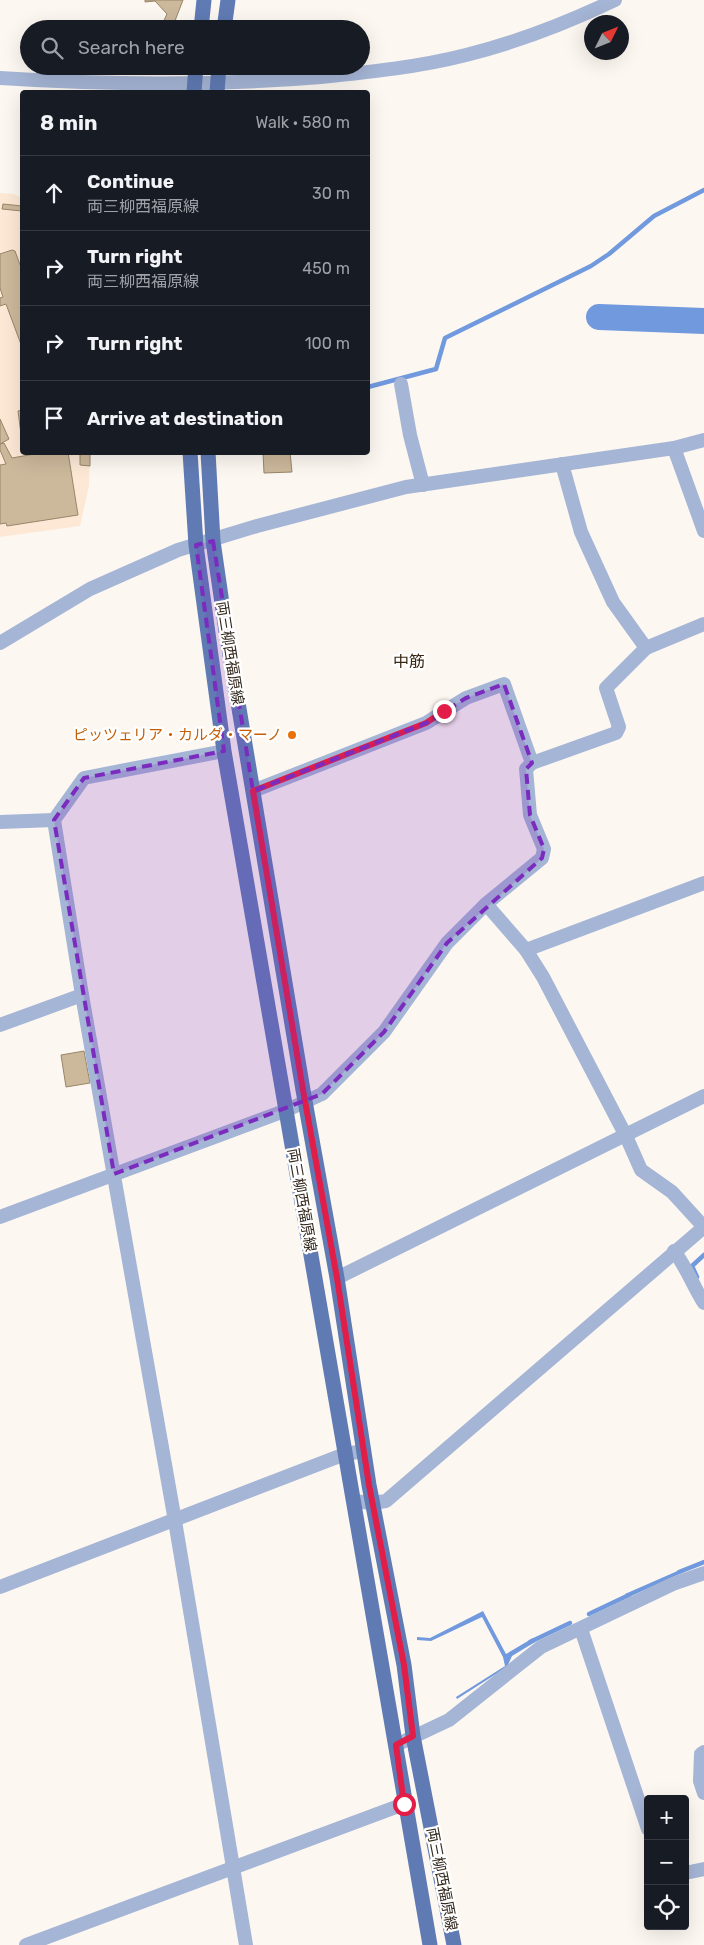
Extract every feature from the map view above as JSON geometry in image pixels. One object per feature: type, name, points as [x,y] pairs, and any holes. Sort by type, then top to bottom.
[{"type":"main road","points":[[202,20],[204,0]]},
{"type":"main road","points":[[225,20],[228,0]]},
{"type":"main road","points":[[194,89],[195,75]]},
{"type":"main road","points":[[217,88],[218,75]]},
{"type":"main road","name":"両三柳西福原線","points":[[190,455],[196,545],[224,751],[396,1745],[404,1804],[430,1945]]},
{"type":"main road","name":"両三柳西福原線","points":[[208,455],[213,541],[226,631],[305,1102],[337,1278],[372,1503],[404,1665],[413,1736],[454,1945]]},
{"type":"street","points":[[370,72],[427,64],[494,48],[541,32],[615,0]]},
{"type":"street","points":[[0,78],[194,89],[344,75]]},
{"type":"street","points":[[401,384],[410,435],[423,485]]},
{"type":"street","points":[[0,643],[90,589],[163,556],[257,526],[423,485],[674,448],[704,440]]},
{"type":"street","points":[[674,448],[704,531]]},
{"type":"street","points":[[562,464],[581,532],[613,602],[646,648]]},
{"type":"street","points":[[0,1217],[287,1110],[322,1094],[384,1032],[448,943],[486,904],[542,858],[544,849],[530,815],[526,769],[532,764],[616,733],[619,727],[606,688],[646,648],[704,624]]},
{"type":"street","points":[[253,791],[426,723],[466,698],[504,684],[532,764]]},
{"type":"street","points":[[224,751],[84,778],[54,820],[82,995],[175,1521],[246,1945]]},
{"type":"street","points":[[0,822],[54,820]]},
{"type":"street","points":[[526,950],[704,883]]},
{"type":"street","points":[[354,1501],[372,1503],[386,1501],[704,1227],[672,1192],[641,1170],[626,1136],[543,977],[526,950],[486,904]]},
{"type":"street","points":[[0,1025],[82,995]]},
{"type":"street","points":[[337,1278],[704,1096]]},
{"type":"street","points":[[674,1251],[687,1268],[693,1285],[704,1303]]},
{"type":"street","points":[[0,1587],[345,1454],[364,1451]]},
{"type":"street","points":[[396,1745],[449,1720],[541,1647],[673,1584],[704,1573]]},
{"type":"street","points":[[581,1629],[644,1817]]},
{"type":"street","points":[[704,1752],[702,1754],[700,1781],[704,1792]]},
{"type":"street","points":[[26,1945],[404,1804]]},
{"type":"street","points":[[689,1872],[704,1869]]},
{"type":"highlighted area","points":[[213,541],[253,791],[426,723],[466,698],[504,684],[532,763],[526,769],[530,815],[544,849],[542,858],[447,943],[384,1032],[322,1094],[114,1174],[54,820],[84,778],[224,751],[196,545]]},
{"type":"shaded area","points":[[0,193],[14,194],[20,197],[20,455],[90,455],[89,486],[80,526],[0,537]]},
{"type":"water","points":[[682,1569],[684,1572],[627,1598],[625,1594]]},
{"type":"water","points":[[483,1611],[506,1654],[533,1638],[535,1642],[512,1656],[507,1667],[457,1699],[456,1697],[505,1666],[503,1657],[482,1617],[431,1641],[417,1640],[417,1637],[430,1638]]},
{"type":"building","points":[[145,0],[183,0],[175,20],[164,20],[167,14],[155,1],[145,2]]},
{"type":"building","points":[[3,204],[20,206],[20,211],[2,209]]},
{"type":"building","points":[[12,250],[15,251],[20,265],[20,342],[6,304],[0,306],[0,298],[3,297],[0,288],[0,254]]},
{"type":"building","points":[[20,410],[20,426],[18,411]]},
{"type":"building","points":[[0,419],[9,439],[0,444]]},
{"type":"building","points":[[4,443],[12,458],[29,455],[68,455],[78,515],[7,526],[6,523],[0,524],[0,465],[6,464],[0,450],[0,444]]},
{"type":"building","points":[[80,455],[90,455],[90,466],[80,465]]},
{"type":"building","points":[[263,455],[290,455],[292,472],[264,473]]},
{"type":"building","points":[[84,1051],[90,1083],[66,1087],[61,1055]]},
{"type":"waterway","points":[[370,386],[436,369],[445,338],[591,266],[609,254],[654,216],[704,190]]},
{"type":"waterway","points":[[599,317],[704,321]]},
{"type":"waterway","points":[[697,1277],[692,1266],[704,1255]]},
{"type":"waterway","points":[[679,1572],[704,1562]]},
{"type":"waterway","points":[[589,1614],[629,1595]]},
{"type":"waterway","points":[[530,1642],[570,1623]]},
{"type":"place","name":"ピッツェリア・カルダ・マーノ","points":[[292,735]]},
{"type":"district","name":"中筋","points":[[409,661]]},
{"type":"route","points":[[404,1804],[396,1745],[413,1736],[404,1665],[369,1485],[337,1278],[280,959],[253,791],[426,723],[444,711]]}]
